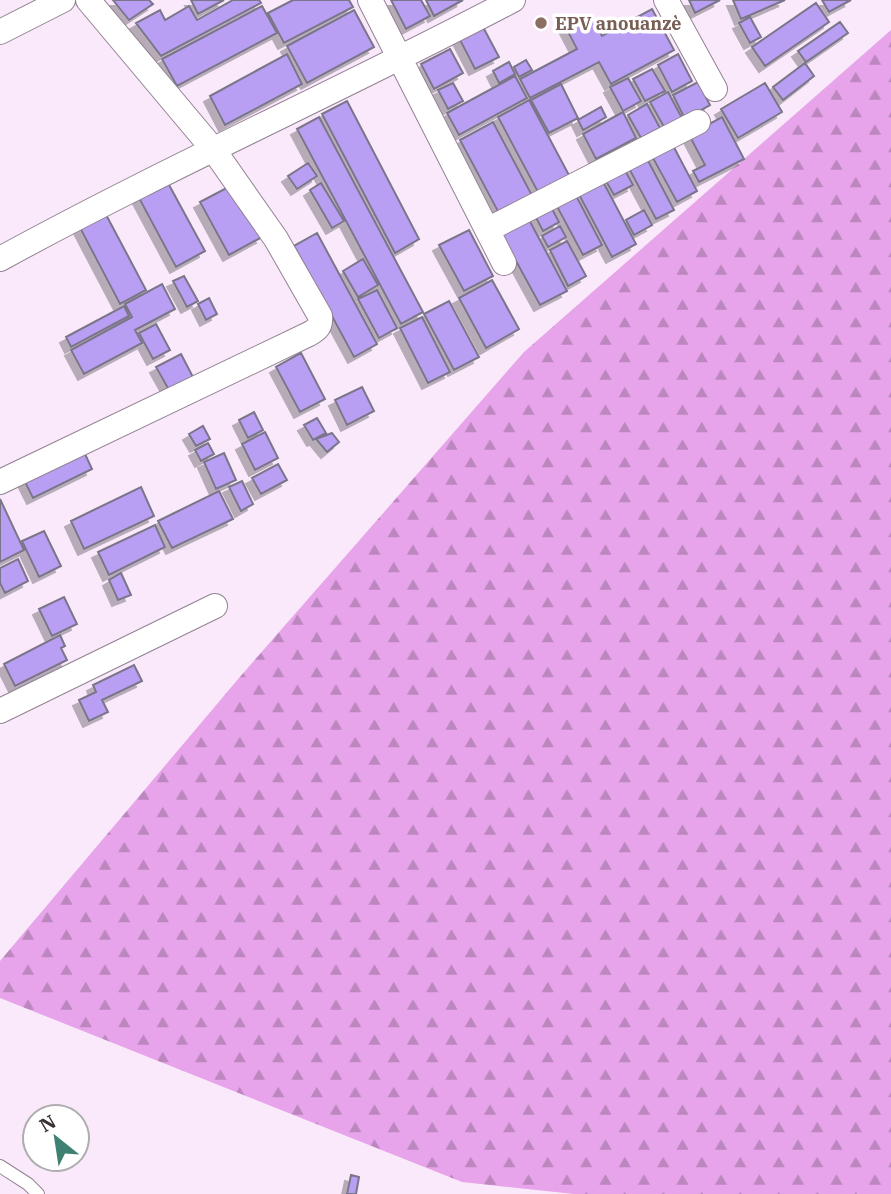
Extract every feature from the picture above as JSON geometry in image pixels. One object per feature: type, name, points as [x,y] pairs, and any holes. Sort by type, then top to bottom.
[{"type":"street","points":[[0,32],[64,0]]},
{"type":"street","points":[[0,482],[317,329],[321,323],[320,316],[276,239],[213,149],[88,0]]},
{"type":"street","points":[[370,0],[504,264]]},
{"type":"street","points":[[0,259],[75,218],[399,60],[513,0]]},
{"type":"street","points":[[666,0],[715,89]]},
{"type":"street","points":[[487,230],[698,122]]},
{"type":"street","points":[[0,711],[215,606]]},
{"type":"lane","points":[[0,1166],[28,1184],[38,1194]]},
{"type":"green space","points":[[891,30],[891,1194],[574,1194],[462,1182],[0,998],[0,961],[239,678],[524,352]]},
{"type":"building","points":[[113,0],[149,0],[153,4],[129,20]]},
{"type":"building","points":[[191,0],[224,0],[198,14]]},
{"type":"building","points":[[233,0],[259,0],[261,3],[161,56],[136,23],[160,10],[165,20],[189,6],[197,20]]},
{"type":"building","points":[[293,0],[349,0],[353,7],[284,43],[268,13]]},
{"type":"building","points":[[391,0],[421,0],[430,16],[406,29]]},
{"type":"building","points":[[426,0],[463,0],[434,16]]},
{"type":"building","points":[[689,0],[720,0],[695,13]]},
{"type":"building","points":[[733,0],[785,0],[741,19]]},
{"type":"building","points":[[822,0],[851,0],[829,12]]},
{"type":"building","points":[[816,3],[829,22],[765,66],[752,47]]},
{"type":"building","points":[[262,6],[277,33],[177,86],[162,59]]},
{"type":"building","points":[[652,9],[674,50],[611,84],[599,62],[530,98],[520,79],[577,49],[566,28],[590,15],[602,36]]},
{"type":"building","points":[[354,10],[374,47],[307,83],[287,46]]},
{"type":"building","points":[[750,17],[761,37],[750,43],[739,23]]},
{"type":"building","points":[[840,22],[848,33],[806,62],[798,51]]},
{"type":"building","points":[[483,27],[499,57],[475,69],[460,40]]},
{"type":"building","points":[[450,49],[463,73],[434,89],[421,64]]},
{"type":"building","points":[[287,54],[302,84],[225,125],[210,96]]},
{"type":"building","points":[[678,54],[692,81],[672,92],[658,65]]},
{"type":"building","points":[[526,60],[532,70],[519,77],[514,67]]},
{"type":"building","points":[[509,62],[515,74],[499,83],[493,71]]},
{"type":"building","points":[[805,63],[814,76],[783,100],[773,87]]},
{"type":"building","points":[[652,69],[665,91],[645,101],[633,79]]},
{"type":"building","points":[[515,76],[527,98],[459,135],[447,113]]},
{"type":"building","points":[[628,78],[641,101],[623,111],[610,87]]},
{"type":"building","points":[[698,82],[710,105],[685,119],[673,95]]},
{"type":"building","points":[[453,83],[463,101],[448,109],[438,90]]},
{"type":"building","points":[[765,83],[782,112],[738,138],[721,109]]},
{"type":"building","points":[[561,84],[578,118],[549,133],[531,100]]},
{"type":"building","points":[[668,92],[682,118],[664,127],[650,102]]},
{"type":"building","points":[[529,100],[570,177],[539,194],[498,117]]},
{"type":"building","points":[[347,101],[419,239],[395,253],[322,114]]},
{"type":"building","points":[[647,104],[660,128],[641,138],[628,115]]},
{"type":"building","points":[[601,107],[606,117],[583,130],[578,120]]},
{"type":"building","points":[[623,112],[636,138],[596,159],[583,134]]},
{"type":"building","points":[[319,117],[423,312],[401,324],[297,129]]},
{"type":"building","points":[[722,117],[744,159],[699,182],[693,171],[705,165],[689,135]]},
{"type":"building","points":[[493,122],[535,201],[502,219],[460,140]]},
{"type":"building","points":[[669,138],[697,191],[677,202],[648,149]]},
{"type":"building","points":[[643,151],[674,210],[656,219],[625,161]]},
{"type":"building","points":[[308,163],[317,176],[297,189],[288,176]]},
{"type":"building","points":[[621,163],[633,185],[614,195],[602,174]]},
{"type":"building","points":[[599,174],[636,244],[612,257],[575,187]]},
{"type":"building","points":[[168,183],[205,251],[176,267],[139,198]]},
{"type":"building","points":[[321,183],[344,221],[332,228],[310,190]]},
{"type":"building","points":[[234,184],[262,237],[229,255],[200,202]]},
{"type":"building","points":[[572,188],[602,245],[583,255],[553,199]]},
{"type":"building","points":[[547,199],[559,222],[543,231],[531,208]]},
{"type":"building","points":[[103,209],[146,290],[120,304],[77,222]]},
{"type":"building","points":[[644,210],[652,225],[634,235],[626,220]]},
{"type":"building","points":[[526,214],[567,291],[540,305],[498,228]]},
{"type":"building","points":[[560,226],[566,237],[548,247],[542,236]]},
{"type":"building","points":[[469,230],[493,276],[464,291],[439,245]]},
{"type":"building","points":[[317,233],[377,344],[354,357],[294,246]]},
{"type":"building","points":[[567,241],[586,276],[568,286],[550,250]]},
{"type":"building","points":[[363,259],[378,285],[358,297],[343,271]]},
{"type":"building","points":[[184,276],[198,301],[187,307],[173,281]]},
{"type":"building","points":[[492,280],[519,329],[486,348],[459,298]]},
{"type":"building","points":[[162,284],[175,309],[135,330],[142,343],[84,374],[71,350],[132,317],[125,304]]},
{"type":"building","points":[[377,290],[397,328],[379,338],[358,299]]},
{"type":"building","points":[[209,298],[217,314],[206,320],[198,304]]},
{"type":"building","points":[[449,301],[479,357],[454,370],[424,314]]},
{"type":"building","points":[[124,306],[129,316],[71,347],[66,337]]},
{"type":"building","points":[[422,317],[450,372],[428,383],[400,328]]},
{"type":"building","points":[[156,324],[170,350],[153,359],[139,333]]},
{"type":"building","points":[[301,353],[325,399],[300,412],[276,367]]},
{"type":"building","points":[[181,354],[194,379],[170,392],[156,367]]},
{"type":"building","points":[[362,387],[374,411],[347,425],[335,400]]},
{"type":"building","points":[[254,412],[263,430],[248,438],[239,420]]},
{"type":"building","points":[[317,418],[326,433],[313,440],[304,425]]},
{"type":"building","points":[[203,426],[210,439],[196,446],[189,434]]},
{"type":"building","points":[[265,432],[278,458],[255,470],[242,444]]},
{"type":"building","points":[[332,433],[339,442],[327,452],[316,439]]},
{"type":"building","points":[[208,443],[214,454],[201,461],[195,450]]},
{"type":"building","points":[[224,453],[236,480],[216,489],[204,462]]},
{"type":"building","points":[[85,454],[92,469],[33,498],[25,482]]},
{"type":"building","points":[[278,464],[287,480],[261,494],[252,478]]},
{"type":"building","points":[[242,481],[253,504],[241,511],[229,487]]},
{"type":"building","points":[[141,487],[154,516],[84,549],[71,521]]},
{"type":"building","points":[[219,491],[233,519],[172,548],[158,521]]},
{"type":"building","points":[[0,499],[24,550],[0,562]]},
{"type":"building","points":[[155,525],[165,547],[109,575],[98,552]]},
{"type":"building","points":[[44,531],[61,566],[39,577],[22,541]]},
{"type":"building","points":[[18,559],[28,581],[5,593],[0,583],[0,568]]},
{"type":"building","points":[[121,573],[131,595],[118,600],[109,580]]},
{"type":"building","points":[[64,597],[77,624],[52,636],[39,609]]},
{"type":"building","points":[[60,635],[65,646],[61,648],[67,660],[15,686],[4,664]]},
{"type":"building","points":[[134,665],[142,681],[102,700],[108,712],[89,721],[79,700],[96,692],[93,685]]},
{"type":"building","points":[[351,1175],[359,1177],[356,1194],[347,1194]]},
{"type":"place","name":"EPV anouanzè","points":[[541,23]]}]
